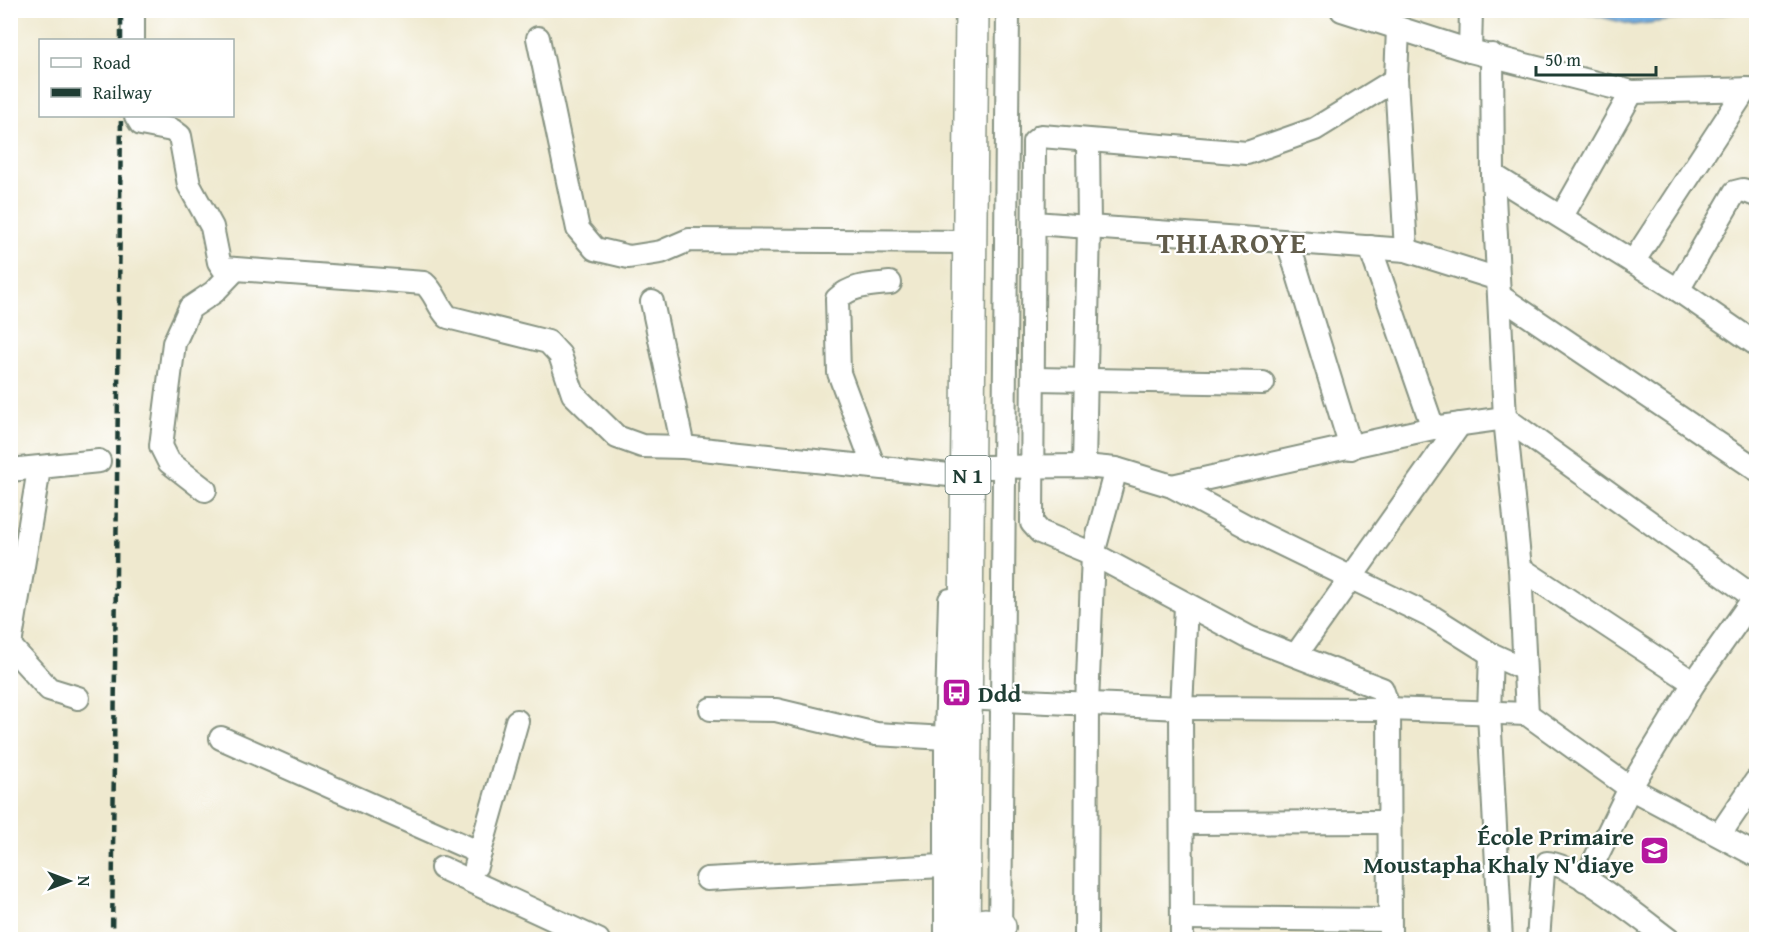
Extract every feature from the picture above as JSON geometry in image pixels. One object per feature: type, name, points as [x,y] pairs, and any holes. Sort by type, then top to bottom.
[{"type":"highway","name":"N 1","points":[[972,10],[964,241],[993,699],[986,934]]},
{"type":"highway","name":"N 1","points":[[986,934],[954,865],[978,472],[992,10]]},
{"type":"street","points":[[133,10],[133,39]]},
{"type":"street","points":[[538,38],[578,229],[595,249],[629,257],[661,252],[688,240],[964,241],[957,10]]},
{"type":"street","points":[[946,939],[954,865],[946,738],[978,472],[1008,10]]},
{"type":"street","points":[[1342,10],[1481,53],[1632,92],[1751,89]]},
{"type":"street","points":[[1471,10],[1481,53],[1493,175],[1505,418],[1520,568],[1527,714]]},
{"type":"street","points":[[1398,28],[1396,79],[1406,250]]},
{"type":"street","points":[[1186,606],[1181,708],[1183,929],[1390,930],[1389,709],[1382,689],[1250,638],[1186,606],[1094,554],[1035,528],[1032,523],[1034,142],[1041,136],[1247,153],[1315,129],[1396,79]]},
{"type":"street","points":[[1633,262],[1751,89]]},
{"type":"street","points":[[1562,216],[1632,92]]},
{"type":"street","points":[[137,117],[141,124],[172,130],[180,136],[189,185],[212,227],[219,262],[223,268],[423,283],[430,289],[440,309],[448,317],[548,342],[560,355],[573,394],[617,437],[642,446],[683,447],[874,467],[978,472],[1032,467],[1084,466],[1116,470],[1172,486],[1351,579],[1434,618],[1491,654],[1524,669]]},
{"type":"street","points":[[1084,466],[1089,226],[1088,141]]},
{"type":"street","points":[[1493,175],[1678,290],[1756,344]]},
{"type":"street","points":[[1678,290],[1735,192],[1743,190],[1756,195]]},
{"type":"street","points":[[1034,224],[1089,226],[1406,250],[1500,288],[1756,469]]},
{"type":"street","points":[[1288,242],[1351,448]]},
{"type":"street","points":[[1370,247],[1433,428]]},
{"type":"street","points":[[205,490],[169,462],[161,446],[174,343],[190,308],[214,292],[235,270]]},
{"type":"street","points":[[874,467],[839,373],[837,299],[846,290],[890,283]]},
{"type":"street","points":[[652,303],[683,447]]},
{"type":"street","points":[[1034,379],[1263,383]]},
{"type":"street","points":[[1172,486],[1433,428],[1505,418],[1756,597],[1694,683],[1630,788],[1585,880]]},
{"type":"street","points":[[1296,655],[1461,424]]},
{"type":"street","points":[[10,470],[39,469],[99,461]]},
{"type":"street","points":[[39,469],[10,646],[49,689],[78,698]]},
{"type":"street","points":[[1086,939],[1087,704],[1094,554],[1116,470]]},
{"type":"street","points":[[1520,568],[1694,683]]},
{"type":"street","points":[[1491,654],[1489,713],[1501,939]]},
{"type":"street","points":[[993,699],[1181,708],[1389,709],[1527,714],[1630,788],[1756,855]]},
{"type":"street","points":[[711,709],[776,710],[876,734],[946,738]]},
{"type":"street","points":[[472,882],[517,721]]},
{"type":"street","points":[[220,738],[480,853]]},
{"type":"street","points":[[1720,834],[1756,781]]},
{"type":"street","points":[[1183,823],[1389,822]]},
{"type":"street","points":[[1538,939],[1543,871],[1547,863],[1555,863],[1585,880],[1669,939]]},
{"type":"street","points":[[707,879],[954,865]]},
{"type":"street","points":[[442,868],[598,939]]},
{"type":"water","points":[[1577,10],[1756,10],[1633,25],[1577,11]]},
{"type":"railway","points":[[121,10],[121,39]]},
{"type":"railway","points":[[112,940],[121,117]]},
{"type":"place","name":"Ddd","points":[[957,693]]},
{"type":"place","name":"École Primaire Moustapha Khaly N'diaye","points":[[1655,850]]},
{"type":"district","name":"THIAROYE","points":[[1232,242]]}]
